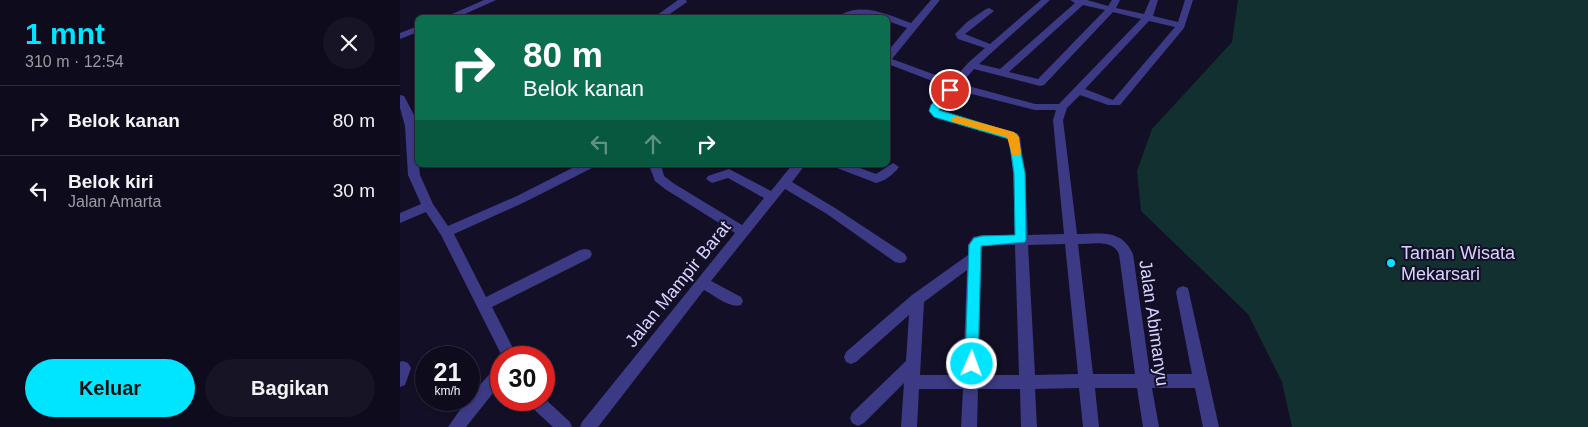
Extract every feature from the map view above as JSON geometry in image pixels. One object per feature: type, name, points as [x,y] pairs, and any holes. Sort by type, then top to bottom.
[{"type":"street","points":[[454,15],[492,0]]},
{"type":"street","points":[[662,15],[678,6],[683,2],[682,0]]},
{"type":"street","points":[[890,56],[936,0]]},
{"type":"street","points":[[1029,427],[1020,239],[1019,173],[1014,137],[938,114],[934,111],[972,65],[990,47],[1046,0]]},
{"type":"street","points":[[1091,427],[1058,120],[1062,107],[1148,17],[1154,0]]},
{"type":"street","points":[[1079,91],[1116,103],[1180,26],[1189,0]]},
{"type":"street","points":[[1002,74],[1080,1],[1114,5],[1180,26]]},
{"type":"street","points":[[972,65],[1002,74],[1042,82],[1114,5]]},
{"type":"street","points":[[844,15],[848,12],[859,10],[876,15]]},
{"type":"street","points":[[989,11],[970,24],[960,34],[961,37],[990,47]]},
{"type":"street","points":[[890,19],[913,27]]},
{"type":"street","points":[[400,36],[415,30]]},
{"type":"street","points":[[890,60],[953,88]]},
{"type":"street","points":[[890,68],[953,88],[1034,109],[1058,120]]},
{"type":"street","points":[[400,98],[409,115],[414,175],[428,206],[446,232],[505,346]]},
{"type":"street","points":[[1034,109],[1062,107]]},
{"type":"street","points":[[446,232],[521,199],[584,167]]},
{"type":"street","points":[[656,167],[659,178],[669,186],[743,232]]},
{"type":"street","name":"Jalan Mampir Barat","points":[[588,427],[702,282],[797,167]]},
{"type":"street","points":[[846,167],[876,178],[881,177],[893,167]]},
{"type":"street","points":[[712,179],[730,173],[772,197]]},
{"type":"street","points":[[784,183],[831,211],[900,258]]},
{"type":"street","points":[[400,218],[428,206]]},
{"type":"street","points":[[970,427],[975,245],[978,241],[1072,238]]},
{"type":"street","name":"Jalan Abimanyu","points":[[1072,238],[1110,239],[1122,245],[1126,254],[1151,427]]},
{"type":"street","points":[[483,305],[585,254]]},
{"type":"street","points":[[851,357],[917,299],[974,258]]},
{"type":"street","points":[[702,282],[736,301]]},
{"type":"street","points":[[1183,292],[1211,427]]},
{"type":"street","points":[[909,427],[917,299]]},
{"type":"street","points":[[858,418],[913,364]]},
{"type":"street","points":[[913,382],[1201,381]]},
{"type":"street","points":[[456,427],[472,404],[490,384]]},
{"type":"street","points":[[547,411],[564,427]]},
{"type":"green space","name":"Taman Wisata Mekarsari","points":[[1238,0],[1588,0],[1588,427],[1292,427],[1282,382],[1248,314],[1141,211],[1137,171],[1152,129],[1232,42]]},
{"type":"slow traffic","points":[[956,119],[1011,135],[1014,137],[1016,152]]},
{"type":"place","name":"Taman Wisata Mekarsari","points":[[1391,263]]},
{"type":"route","points":[[950,90],[934,111],[938,114],[1007,133],[1014,137],[1019,173],[1020,239],[982,240],[978,241],[975,245],[972,364]]}]
